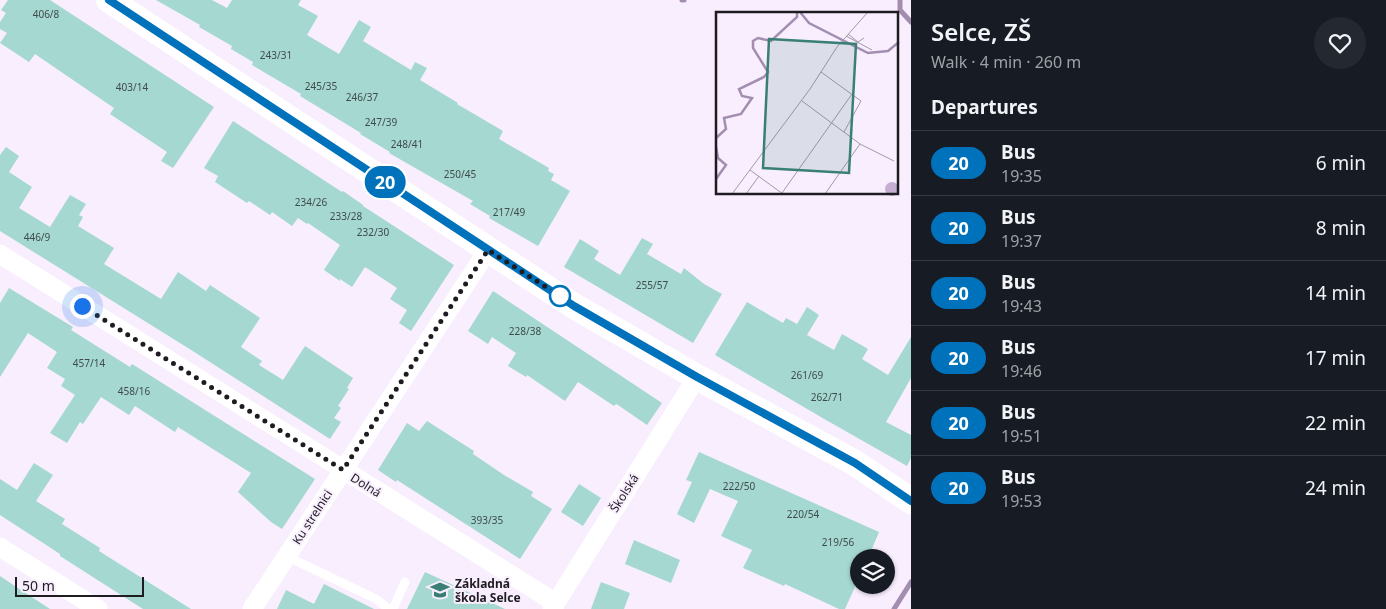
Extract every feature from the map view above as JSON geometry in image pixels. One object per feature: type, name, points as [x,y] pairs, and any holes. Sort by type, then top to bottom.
[{"type":"street","points":[[109,0],[574,306],[697,377],[855,463],[911,501]]},
{"type":"street","name":"Ku strelnici","points":[[252,609],[488,250]]},
{"type":"street","name":"Dolná","points":[[0,254],[343,470],[554,606]]},
{"type":"street","name":"Školská","points":[[554,606],[697,377]]},
{"type":"street","points":[[0,547],[98,609]]},
{"type":"lane","points":[[286,556],[376,599],[391,609],[405,582]]},
{"type":"building","points":[[8,0],[50,0],[214,107],[173,168],[161,161],[167,152],[110,114],[114,108],[35,54],[29,62],[0,43],[7,33],[0,29],[0,22],[6,13],[1,10]]},
{"type":"building","points":[[156,0],[212,0],[227,8],[232,0],[301,0],[298,5],[318,16],[307,35],[339,54],[359,20],[371,27],[363,41],[411,70],[415,62],[427,68],[420,80],[503,131],[499,139],[549,168],[548,171],[554,174],[551,180],[570,191],[538,246],[489,218],[490,216],[470,204],[473,201],[389,153],[361,133],[300,96],[301,94],[252,65],[253,62],[231,49],[232,46]]},
{"type":"building","points":[[233,121],[454,265],[411,331],[399,323],[407,310],[390,299],[397,288],[365,267],[352,287],[340,279],[340,281],[324,270],[340,245],[308,223],[298,218],[292,226],[272,212],[270,215],[249,201],[247,203],[215,182],[218,176],[204,168]]},
{"type":"building","points":[[6,147],[19,156],[9,172],[32,187],[19,208],[50,227],[70,195],[86,204],[79,215],[83,217],[78,226],[114,248],[104,264],[161,299],[178,272],[206,291],[210,285],[260,318],[241,347],[262,361],[259,365],[283,380],[305,346],[353,378],[347,388],[349,389],[338,406],[341,408],[334,418],[341,422],[330,439],[0,231],[0,155]]},
{"type":"building","points":[[642,238],[653,244],[647,254],[681,274],[684,268],[704,284],[722,294],[693,343],[564,267],[580,239],[599,251],[594,259],[620,275]]},
{"type":"building","points":[[9,288],[73,327],[71,330],[130,367],[132,364],[315,479],[282,529],[271,522],[238,492],[251,473],[178,427],[175,432],[135,406],[129,415],[101,397],[83,424],[80,422],[67,443],[50,433],[75,395],[61,386],[65,379],[47,368],[57,352],[28,333],[0,377],[0,303]]},
{"type":"building","points":[[493,291],[662,403],[647,425],[618,405],[614,406],[578,382],[565,401],[527,375],[526,377],[508,366],[516,353],[492,337],[488,344],[468,331]]},
{"type":"building","points":[[747,302],[783,323],[786,318],[797,324],[807,307],[819,315],[807,335],[834,350],[842,334],[868,349],[862,359],[888,375],[911,337],[911,378],[886,422],[911,435],[911,458],[907,466],[715,355]]},
{"type":"building","points":[[427,421],[474,451],[473,454],[504,475],[533,492],[531,496],[552,509],[520,559],[397,480],[396,482],[378,470],[407,423],[419,431]]},
{"type":"building","points":[[699,452],[879,532],[872,549],[850,549],[850,594],[852,594],[845,609],[839,609],[785,584],[784,586],[743,568],[752,550],[721,536],[738,501],[710,489],[694,523],[677,514],[692,482],[686,480]]},
{"type":"building","points":[[34,463],[53,475],[36,501],[65,519],[62,524],[100,548],[99,551],[191,609],[143,609],[0,515],[0,479],[17,490]]},
{"type":"building","points":[[579,484],[601,498],[583,526],[561,512]]},
{"type":"building","points":[[634,540],[680,560],[671,583],[625,564]]},
{"type":"building","name":"Základná škola Selce","points":[[425,572],[505,609],[407,609]]},
{"type":"building","points":[[0,576],[21,590],[50,609],[0,609]]},
{"type":"building","points":[[601,582],[630,593],[624,609],[591,609]]},
{"type":"building","points":[[324,584],[374,609],[277,609],[286,590],[314,604]]},
{"type":"waterway","points":[[900,0],[900,10],[911,22]]},
{"type":"waterway","points":[[894,609],[911,582]]},
{"type":"bus line","name":"20","points":[[109,0],[574,306],[697,377],[855,463],[911,501]]},
{"type":"place","name":"Základná škola Selce","points":[[440,590]]},
{"type":"route","points":[[82,306],[343,470],[488,250],[560,296]]}]
